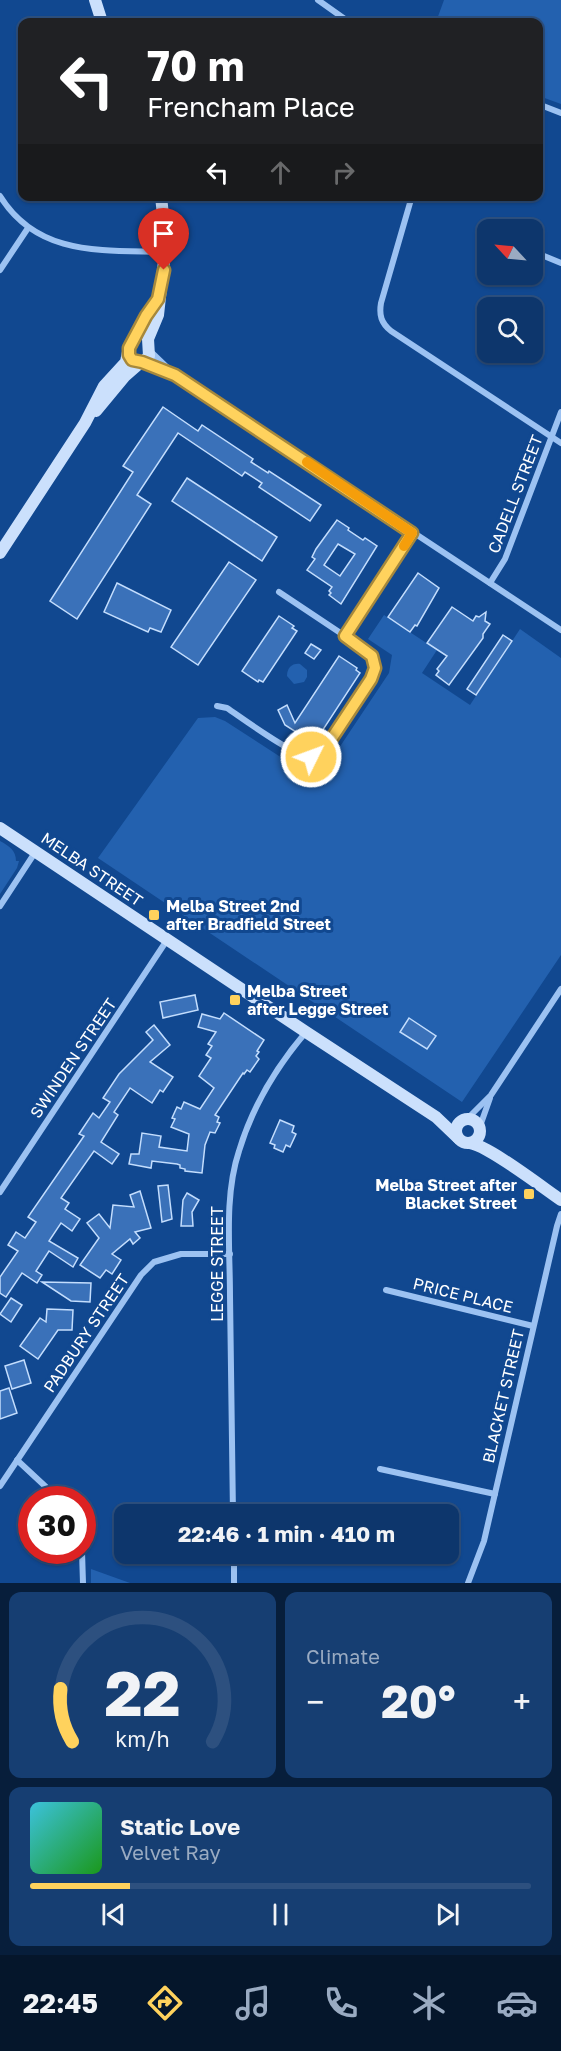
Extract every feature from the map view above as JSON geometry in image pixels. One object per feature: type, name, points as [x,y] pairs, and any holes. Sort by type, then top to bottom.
[{"type":"street","points":[[95,0],[101,18]]},
{"type":"street","points":[[318,0],[343,18]]},
{"type":"street","points":[[543,106],[561,113]]},
{"type":"street","points":[[0,196],[28,228],[46,239],[87,249],[165,252]]},
{"type":"street","points":[[85,423],[125,376],[147,358],[150,333],[158,315],[165,252],[162,201]]},
{"type":"street","points":[[411,201],[381,303],[381,321],[391,331],[561,443]]},
{"type":"street","points":[[0,270],[28,228]]},
{"type":"street","points":[[544,256],[561,263]]},
{"type":"street","points":[[0,553],[85,423],[104,386],[126,362],[130,348],[146,316],[158,299]]},
{"type":"street","points":[[130,348],[139,341],[175,375],[561,630]]},
{"type":"street","points":[[130,348],[132,360],[175,375]]},
{"type":"street","name":"CADELL STREET","points":[[490,583],[505,559],[561,412]]},
{"type":"street","points":[[345,636],[412,533]]},
{"type":"street","points":[[217,706],[227,708],[295,752],[311,757],[319,754],[328,744],[371,679],[375,668],[372,656],[279,592]]},
{"type":"street","name":"MELBA STREET","points":[[0,828],[436,1117],[464,1140],[477,1144],[494,1154],[561,1200]]},
{"type":"street","points":[[0,906],[36,851]]},
{"type":"street","name":"SWINDEN STREET","points":[[0,1192],[168,939]]},
{"type":"street","points":[[491,1095],[477,1138],[464,1140],[456,1130],[457,1126],[491,1095],[561,989]]},
{"type":"street","name":"LEGGE STREET","points":[[233,1504],[230,1201],[238,1151],[261,1096],[306,1032]]},
{"type":"street","name":"MELBA STREET","points":[[436,1117],[465,1119]]},
{"type":"street","points":[[465,1119],[473,1120],[479,1129]]},
{"type":"street","name":"MELBA STREET","points":[[479,1129],[494,1154]]},
{"type":"street","name":"BLACKET STREET","points":[[468,1583],[484,1541],[556,1226],[561,1214]]},
{"type":"street","name":"PADBURY STREET","points":[[0,1486],[141,1275],[154,1262],[181,1254],[230,1254]]},
{"type":"street","name":"PRICE PLACE","points":[[386,1290],[533,1326]]},
{"type":"street","points":[[17,1460],[45,1486]]},
{"type":"street","points":[[380,1469],[495,1494]]},
{"type":"street","points":[[82,1564],[83,1583]]},
{"type":"street","points":[[234,1564],[234,1583]]},
{"type":"shaded area","points":[[444,0],[561,0],[561,104],[543,97],[543,18],[437,18]]},
{"type":"shaded area","points":[[384,615],[437,650],[422,673],[470,705],[520,629],[561,658],[561,955],[462,1102],[98,858],[198,718],[215,717],[225,721],[279,756],[309,772],[325,769],[389,673],[392,655],[368,639]]},
{"type":"shaded area","points":[[300,664],[307,670],[307,677],[304,682],[294,684],[287,676],[288,671],[292,665]]},
{"type":"shaded area","points":[[0,841],[11,849],[16,861],[19,861],[0,894]]},
{"type":"shaded area","points":[[91,1569],[130,1583],[91,1583]]},
{"type":"building","points":[[163,407],[198,431],[202,425],[253,459],[251,462],[321,505],[310,521],[259,487],[262,483],[245,472],[242,476],[178,433],[137,495],[151,504],[77,619],[50,601],[133,472],[123,466]]},
{"type":"building","points":[[187,478],[277,537],[262,561],[172,501]]},
{"type":"building","points":[[337,520],[363,540],[365,538],[377,546],[341,604],[329,595],[332,587],[307,570],[315,559],[312,557]],"holes":[[[338,544],[355,554],[340,576],[324,565]]]},
{"type":"building","points":[[229,562],[256,580],[198,665],[171,647]]},
{"type":"building","points":[[418,573],[439,588],[417,626],[415,625],[410,632],[388,617]]},
{"type":"building","points":[[117,583],[171,610],[161,632],[150,628],[148,632],[104,612]]},
{"type":"building","points":[[452,607],[473,621],[476,616],[479,617],[486,612],[485,621],[490,624],[483,638],[449,685],[436,675],[439,671],[437,669],[447,656],[427,643]]},
{"type":"building","points":[[279,616],[294,626],[292,628],[297,631],[263,682],[259,680],[258,682],[242,671]]},
{"type":"building","points":[[503,635],[512,641],[476,695],[467,689]]},
{"type":"building","points":[[311,644],[321,650],[314,659],[305,653]]},
{"type":"building","points":[[339,656],[357,668],[356,670],[360,673],[315,742],[311,739],[310,741],[285,725],[278,710],[287,705],[295,723]]},
{"type":"building","points":[[195,995],[198,1010],[163,1018],[160,1002]]},
{"type":"building","points":[[224,1013],[264,1040],[257,1051],[259,1052],[256,1056],[259,1059],[250,1072],[247,1070],[243,1073],[215,1115],[219,1117],[217,1122],[220,1123],[215,1133],[210,1132],[205,1145],[202,1173],[185,1171],[177,1164],[152,1161],[151,1168],[129,1164],[131,1154],[139,1154],[142,1133],[161,1136],[159,1147],[187,1151],[189,1134],[171,1127],[175,1119],[172,1118],[177,1107],[181,1109],[184,1102],[200,1109],[214,1088],[199,1076],[211,1058],[206,1055],[212,1046],[208,1044],[216,1032],[198,1027],[202,1014],[220,1019]]},
{"type":"building","points":[[409,1018],[436,1036],[427,1049],[400,1032]]},
{"type":"building","points":[[154,1025],[170,1045],[150,1062],[173,1077],[163,1092],[160,1090],[152,1103],[130,1088],[114,1112],[118,1115],[101,1142],[119,1154],[112,1164],[94,1151],[61,1198],[69,1203],[65,1209],[80,1219],[72,1231],[61,1223],[49,1241],[78,1258],[73,1267],[49,1251],[36,1271],[42,1275],[37,1283],[22,1273],[6,1297],[0,1293],[0,1277],[18,1251],[8,1245],[16,1232],[25,1238],[36,1222],[28,1217],[84,1136],[79,1134],[93,1113],[99,1118],[110,1102],[103,1098],[119,1074],[153,1040],[146,1032]]},
{"type":"building","points":[[280,1120],[294,1126],[292,1132],[296,1134],[290,1147],[286,1145],[283,1152],[274,1148],[275,1145],[270,1143]]},
{"type":"building","points":[[168,1185],[172,1219],[162,1222],[158,1186]]},
{"type":"building","points":[[140,1191],[151,1228],[135,1232],[140,1238],[133,1244],[130,1239],[112,1254],[121,1260],[112,1274],[106,1270],[100,1278],[80,1265],[99,1238],[87,1223],[99,1214],[110,1228],[113,1205],[134,1207],[130,1195]]},
{"type":"building","points":[[187,1193],[199,1200],[192,1212],[193,1226],[181,1226],[183,1200]]},
{"type":"building","points":[[42,1282],[91,1283],[90,1302],[71,1301]]},
{"type":"building","points":[[11,1298],[22,1305],[11,1322],[0,1314]]},
{"type":"building","points":[[47,1309],[73,1310],[72,1330],[58,1330],[38,1359],[20,1346],[40,1318],[46,1322]]},
{"type":"building","points":[[24,1360],[31,1383],[12,1389],[5,1366]]},
{"type":"building","points":[[9,1388],[17,1413],[0,1419],[0,1391]]},
{"type":"slow traffic","points":[[307,462],[412,533],[404,546]]},
{"type":"place","name":"Melba Street 2nd after Bradfield Street","points":[[154,915]]},
{"type":"place","name":"Melba Street after Legge Street","points":[[235,1000]]},
{"type":"place","name":"Melba Street after Blacket Street","points":[[529,1194]]},
{"type":"route","points":[[164,270],[158,299],[129,348],[128,352],[132,360],[175,375],[412,533],[345,636],[372,656],[375,668],[371,679],[328,744],[319,754],[311,757]]}]
